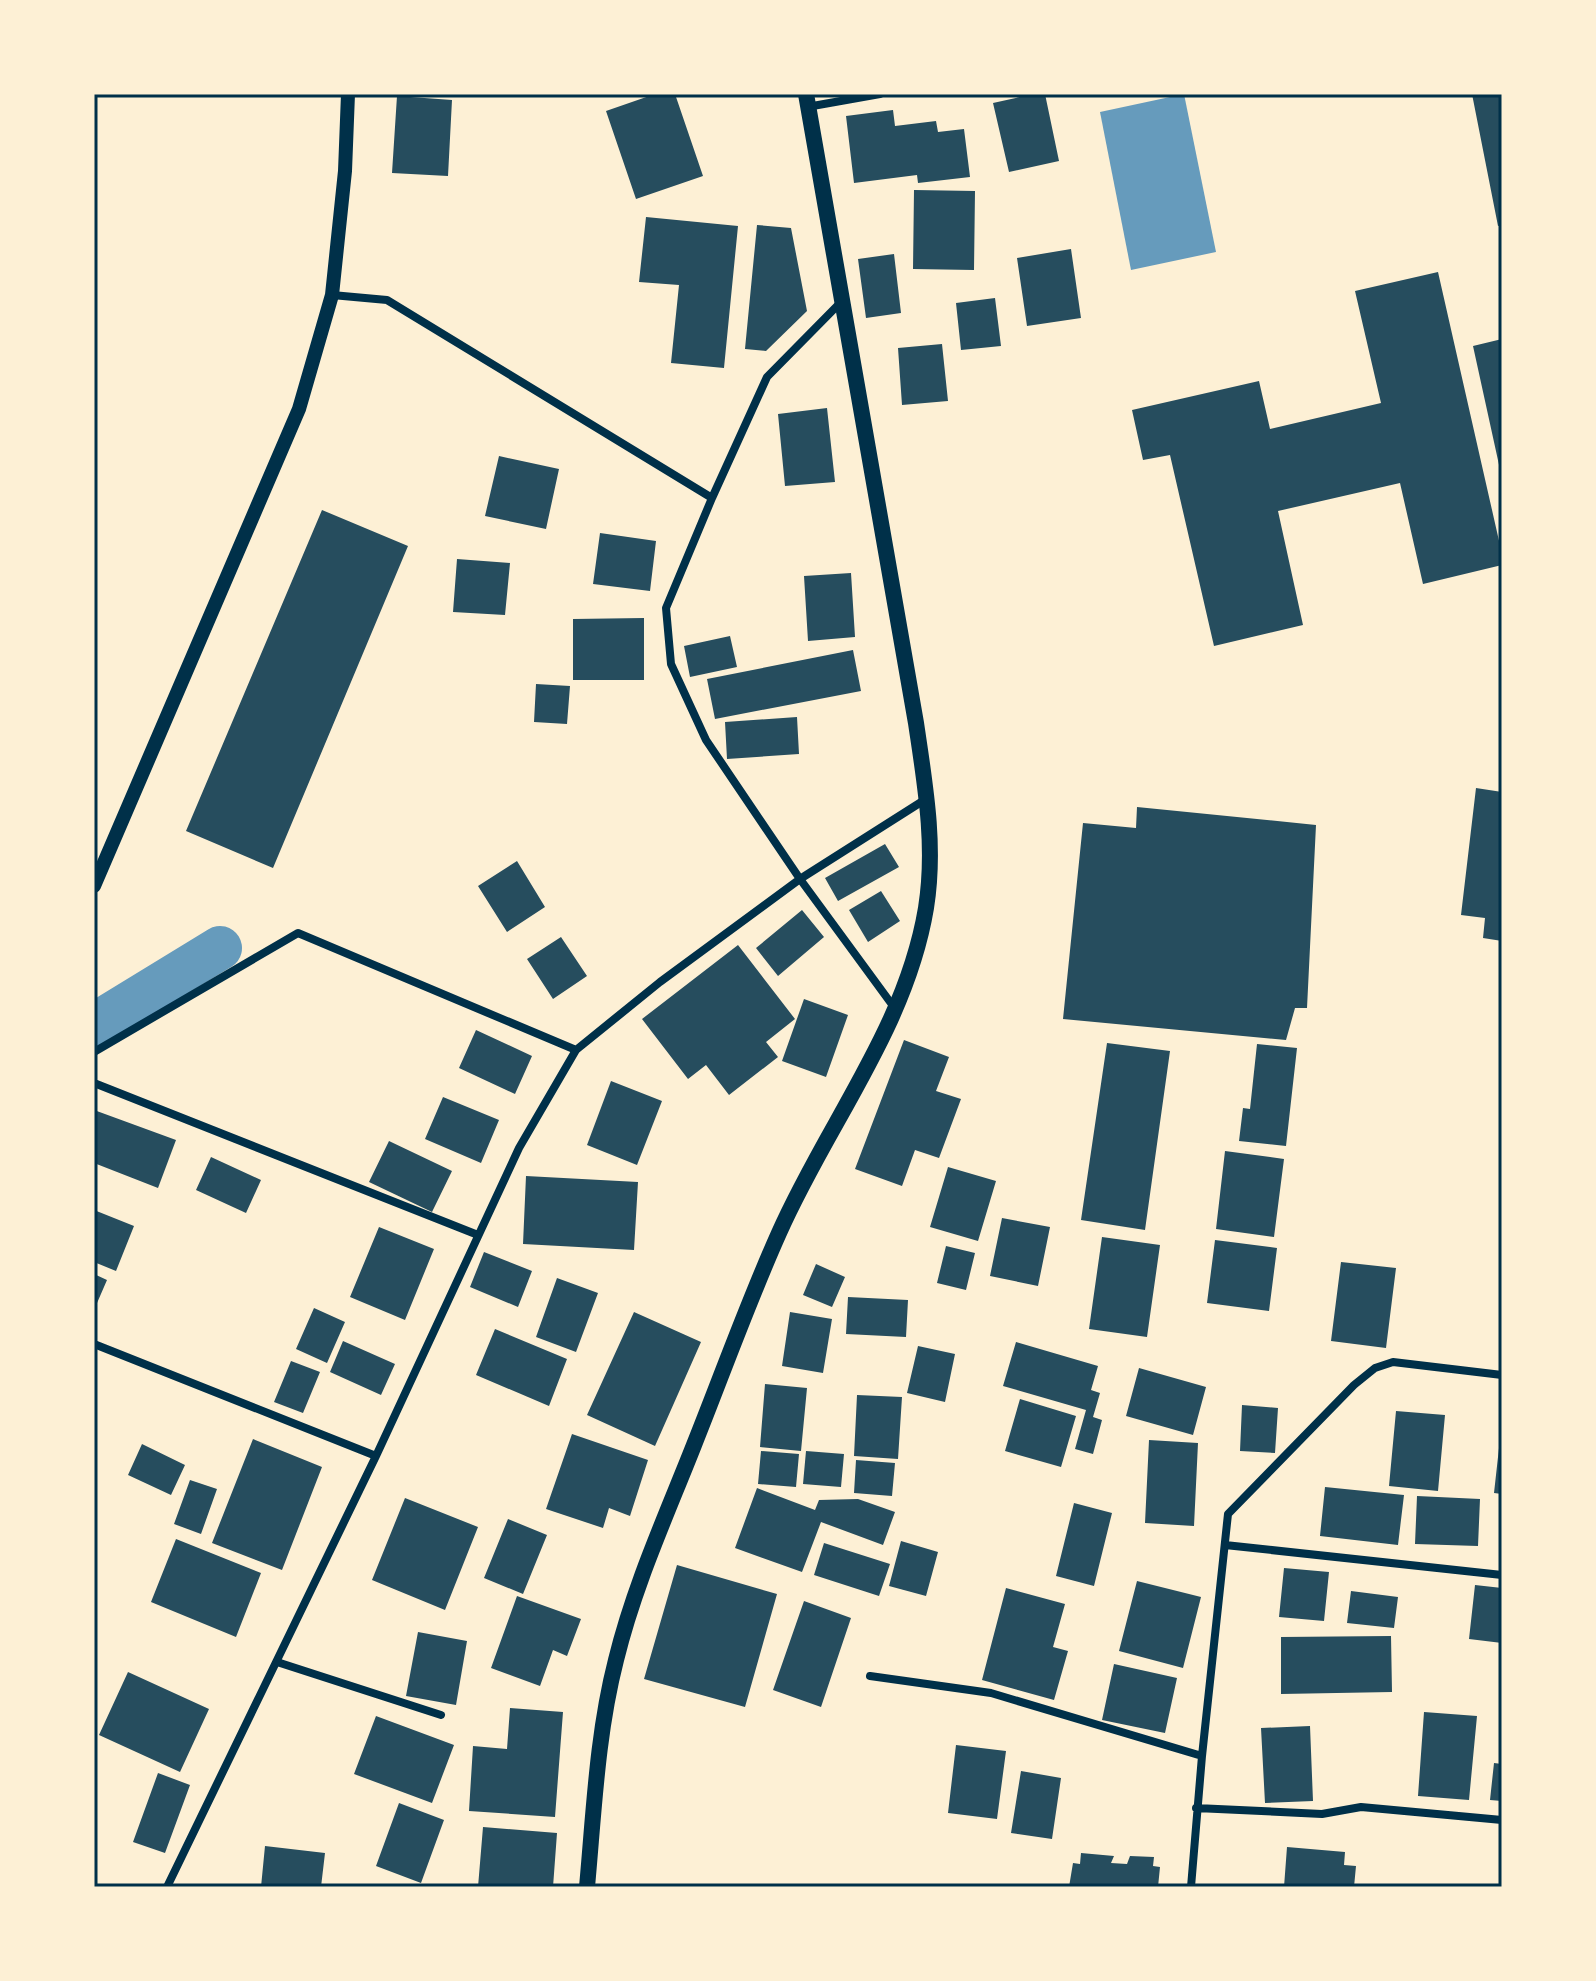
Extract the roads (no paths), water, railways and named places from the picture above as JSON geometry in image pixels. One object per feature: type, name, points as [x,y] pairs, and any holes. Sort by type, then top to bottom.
[{"type":"main road","points":[[587,1887],[600,1744],[616,1661],[640,1583],[780,1231],[896,1011],[915,958],[927,906],[931,846],[928,798],[806,101]]},
{"type":"street","points":[[94,886],[299,409],[332,295],[345,171],[348,94]]},
{"type":"street","points":[[806,101],[880,94]]},
{"type":"street","points":[[332,295],[387,300],[712,498]]},
{"type":"street","points":[[841,302],[767,377],[666,608],[671,664],[706,740],[800,879],[896,1011]]},
{"type":"street","points":[[167,1887],[376,1456],[519,1148],[576,1050],[660,982],[800,879],[928,798]]},
{"type":"street","points":[[94,1052],[298,933],[576,1050]]},
{"type":"street","points":[[94,1083],[478,1235]]},
{"type":"street","points":[[94,1344],[376,1456]]},
{"type":"street","points":[[1191,1887],[1196,1808],[1228,1514],[1354,1385],[1375,1368],[1393,1362],[1502,1375]]},
{"type":"street","points":[[1225,1545],[1502,1575]]},
{"type":"street","points":[[277,1662],[441,1715]]},
{"type":"street","points":[[870,1676],[991,1693],[1202,1756]]},
{"type":"street","points":[[1196,1808],[1322,1814],[1361,1807],[1502,1820]]},
{"type":"water","points":[[1184,94],[1216,252],[1131,270],[1100,112]]},
{"type":"waterway","points":[[94,1025],[220,948]]}]
